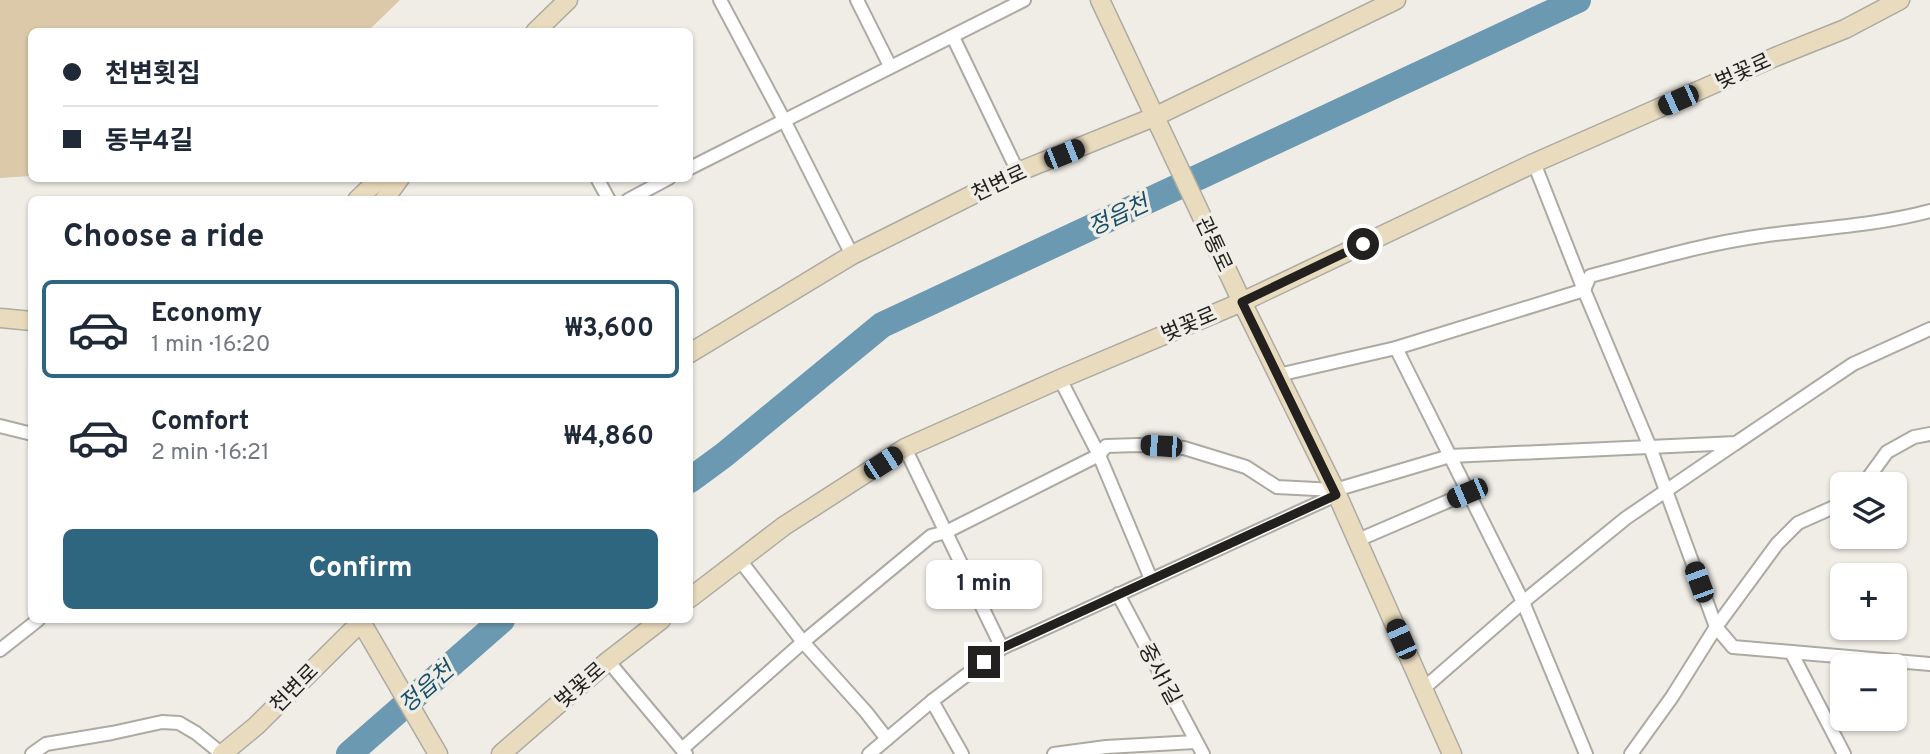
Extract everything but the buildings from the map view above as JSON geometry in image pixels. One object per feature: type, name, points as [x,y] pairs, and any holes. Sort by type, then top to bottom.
[{"type":"street","points":[[539,28],[568,0]]},
{"type":"street","points":[[720,0],[852,255]]},
{"type":"street","points":[[857,0],[890,66]]},
{"type":"street","points":[[693,166],[1024,0]]},
{"type":"street","name":"관통로","points":[[1100,0],[1358,540],[1452,754]]},
{"type":"street","name":"천변로","points":[[693,351],[852,255],[1018,172],[1154,117],[1396,0]]},
{"type":"street","name":"벚꽃로","points":[[693,596],[784,526],[905,448],[1242,302],[1534,163],[1845,29],[1900,0]]},
{"type":"street","points":[[953,37],[1018,172]]},
{"type":"street","points":[[1534,163],[1650,447],[1716,627],[1733,647],[1930,664]]},
{"type":"street","points":[[361,196],[376,182]]},
{"type":"street","points":[[635,196],[662,182]]},
{"type":"street","points":[[1278,375],[1396,348],[1584,290],[1590,276],[1719,242],[1866,225],[1930,211]]},
{"type":"street","points":[[0,318],[28,321]]},
{"type":"street","points":[[1423,689],[1523,602],[1626,518],[1853,364],[1930,329]]},
{"type":"street","points":[[1396,348],[1523,602],[1586,754]]},
{"type":"street","points":[[1060,379],[1099,455],[1151,579]]},
{"type":"street","points":[[0,426],[28,433]]},
{"type":"street","points":[[1873,472],[1886,452],[1914,437],[1930,434]]},
{"type":"street","points":[[869,754],[932,701],[1002,648],[1336,493],[1450,456],[1737,443]]},
{"type":"street","points":[[608,660],[684,751],[803,642],[931,536],[947,531],[1099,455],[1106,446],[1184,448],[1246,467],[1277,487],[1336,493]]},
{"type":"street","points":[[905,448],[1002,648]]},
{"type":"street","points":[[1358,540],[1467,493]]},
{"type":"street","points":[[1631,754],[1672,697],[1716,627],[1777,544],[1798,523],[1830,509]]},
{"type":"street","points":[[739,559],[803,642],[851,694],[887,739]]},
{"type":"street","name":"중사1길","points":[[1118,594],[1203,754]]},
{"type":"street","points":[[0,650],[34,623]]},
{"type":"street","name":"천변로","points":[[222,754],[256,726],[358,623]]},
{"type":"street","points":[[363,623],[438,754]]},
{"type":"street","name":"벚꽃로","points":[[501,754],[608,660],[657,623]]},
{"type":"street","points":[[1791,652],[1844,754]]},
{"type":"street","points":[[932,701],[962,754]]},
{"type":"street","points":[[32,754],[46,744],[162,722],[179,723],[222,754]]},
{"type":"street","points":[[1054,754],[1106,747],[1195,742]]},
{"type":"shaded area","points":[[0,0],[400,0],[371,28],[28,28],[28,176],[0,178]]},
{"type":"waterway","name":"정읍천","points":[[693,478],[882,325],[1578,0]]},
{"type":"waterway","name":"정읍천","points":[[349,754],[499,623]]},
{"type":"route","points":[[984,662],[1002,648],[1336,495],[1242,302],[1363,244]]}]
